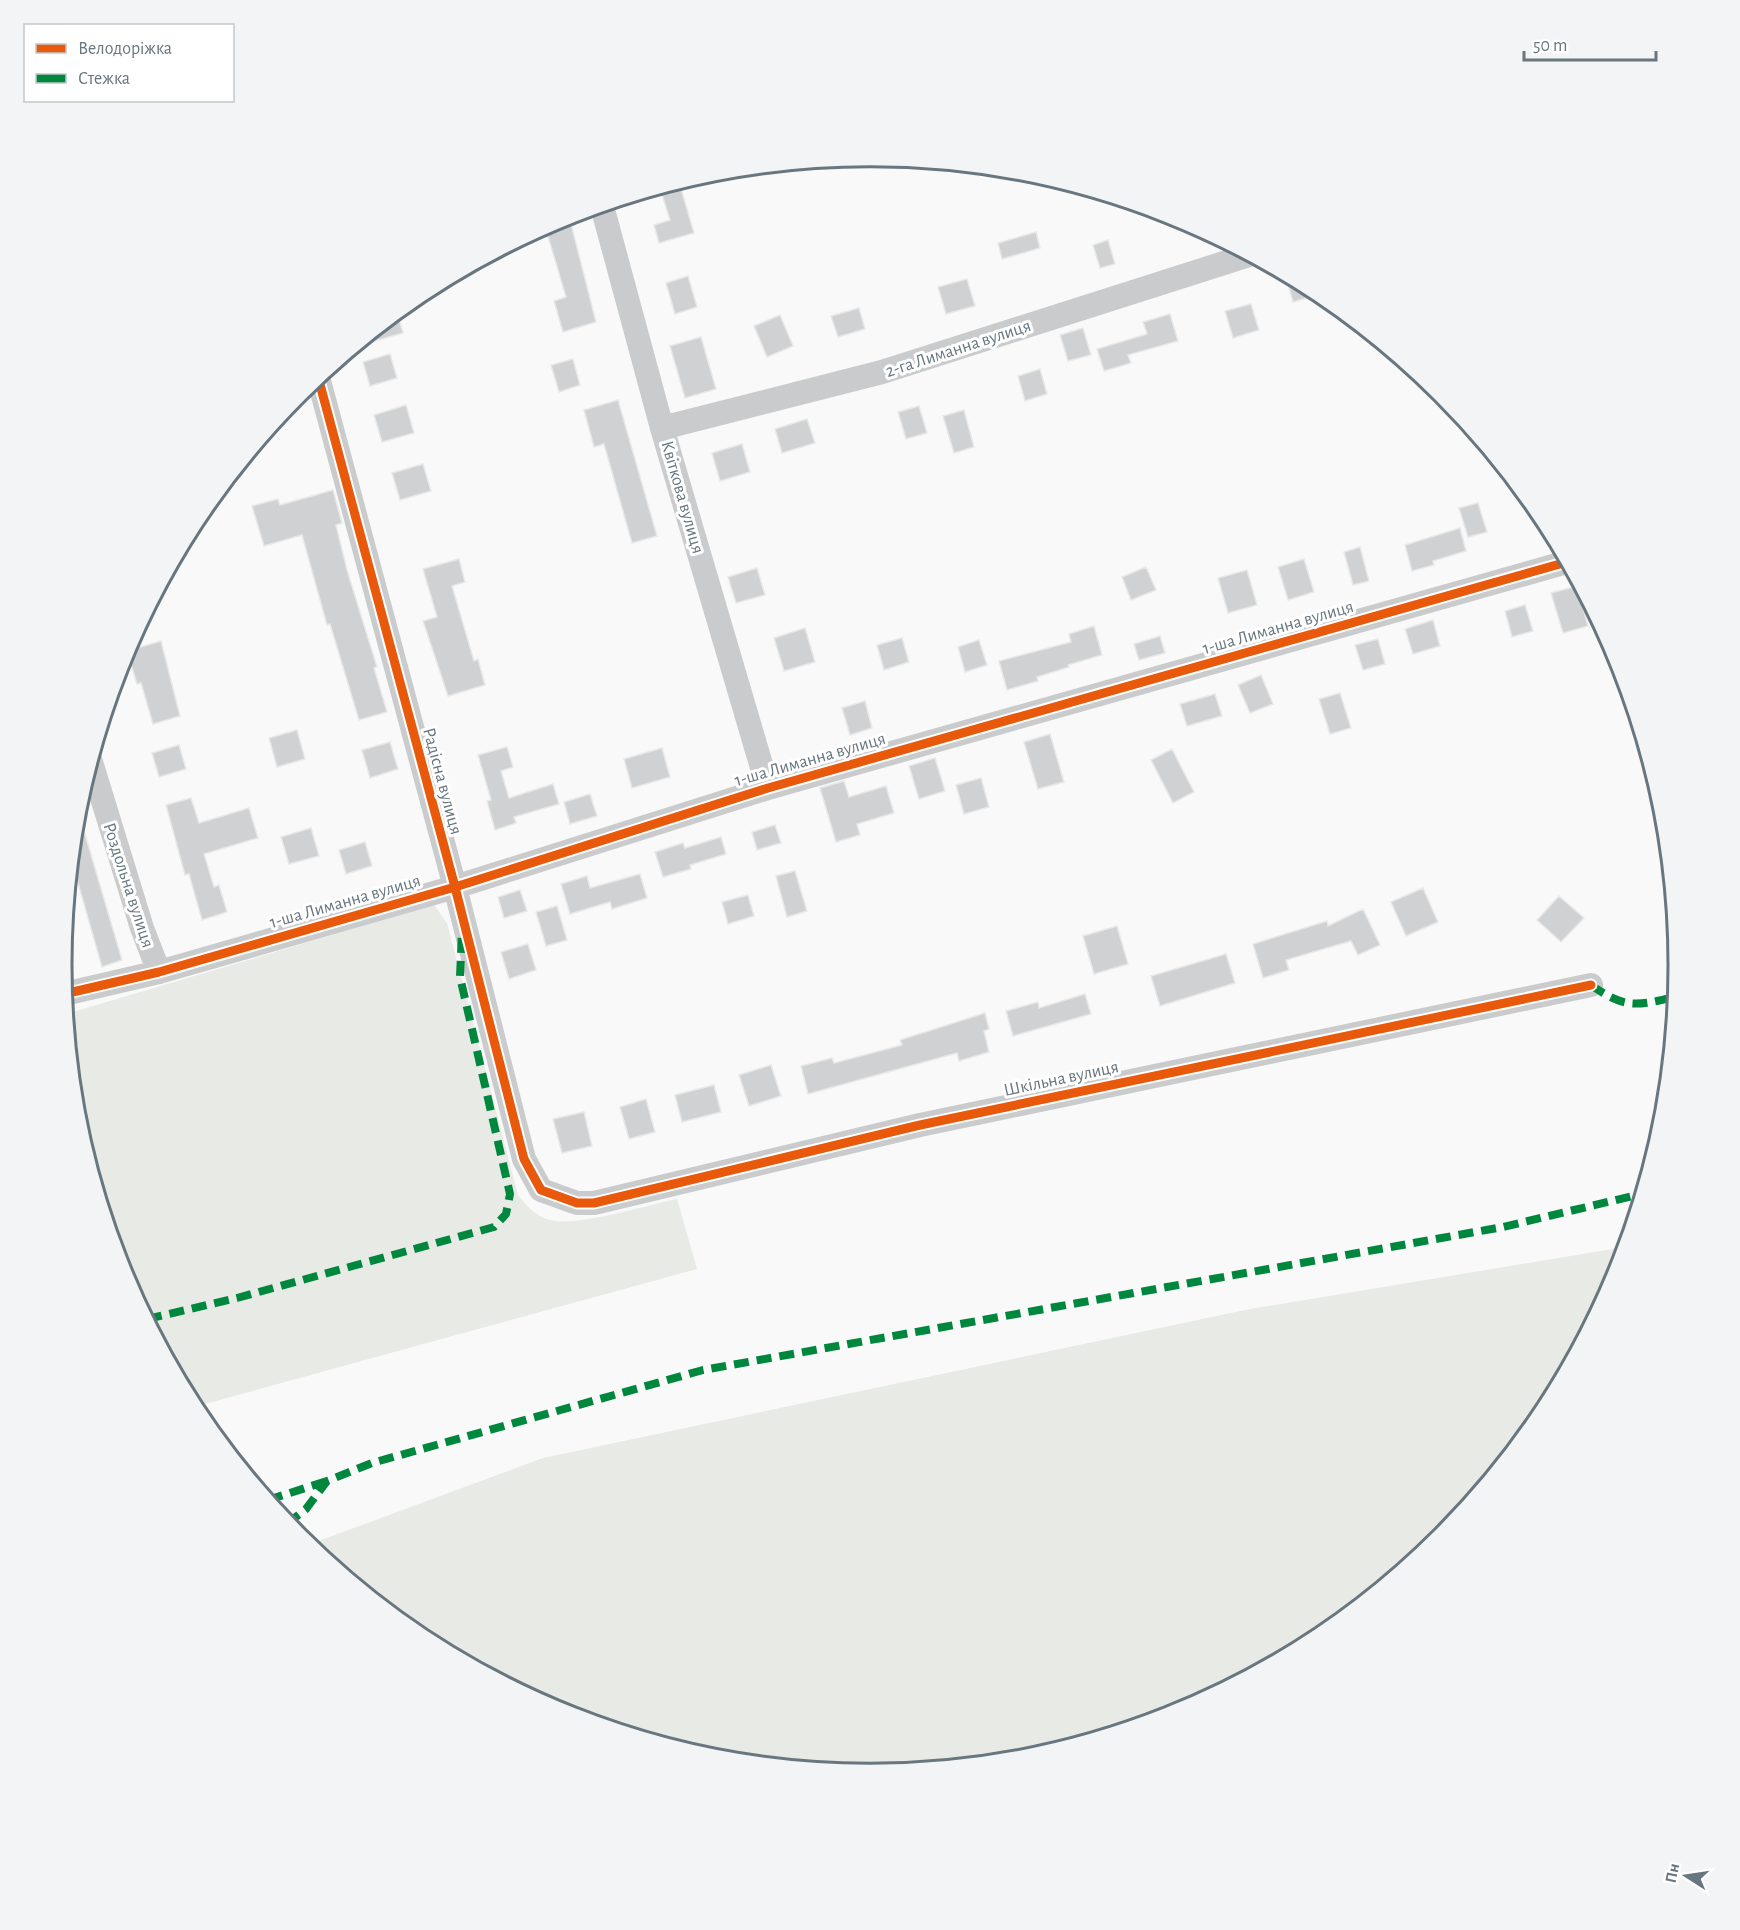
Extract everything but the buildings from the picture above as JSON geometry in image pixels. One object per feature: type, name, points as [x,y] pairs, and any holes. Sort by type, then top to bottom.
[{"type":"street","name":"Квіткова вулиця","points":[[604,213],[662,428],[768,788]]},
{"type":"street","name":"2-га Лиманна вулиця","points":[[662,428],[882,372],[1240,258]]},
{"type":"street","name":"Радісна вулиця","points":[[321,387],[455,887],[524,1159],[541,1190]]},
{"type":"street","name":"1-ша Лиманна вулиця","points":[[73,992],[159,972],[455,887],[768,788],[1560,564]]},
{"type":"street","name":"Роздольна вулиця","points":[[95,775],[142,928],[159,972]]},
{"type":"street","name":"Шкільна вулиця","points":[[541,1190],[577,1203],[604,1201],[920,1125],[1591,985]]},
{"type":"shaded area","points":[[434,905],[447,923],[518,1195],[538,1215],[558,1221],[591,1219],[677,1199],[697,1269],[204,1404],[154,1318],[114,1222],[87,1121],[74,1012]]},
{"type":"shaded area","points":[[1615,1249],[1586,1318],[1534,1408],[1470,1491],[1396,1565],[1313,1629],[1223,1681],[1127,1721],[1077,1736],[1026,1748],[974,1756],[870,1763],[766,1756],[714,1748],[663,1736],[613,1721],[565,1702],[517,1681],[471,1656],[427,1629],[384,1598],[319,1541],[543,1458],[1250,1309]]},
{"type":"marked path","points":[[154,1317],[237,1298],[494,1227],[506,1214],[510,1194],[460,977],[462,931]]},
{"type":"marked path","points":[[1591,985],[1622,1002],[1640,1003],[1667,999]]},
{"type":"marked path","points":[[295,1518],[306,1509],[327,1481],[372,1463],[703,1370],[1503,1227],[1634,1196]]},
{"type":"marked path","points":[[276,1497],[327,1481]]},
{"type":"cycle path","points":[[321,387],[455,887],[524,1159],[541,1190],[577,1203],[594,1203],[920,1125],[1591,985]]},
{"type":"cycle path","points":[[73,992],[159,972],[455,887],[768,788],[1560,564]]}]
